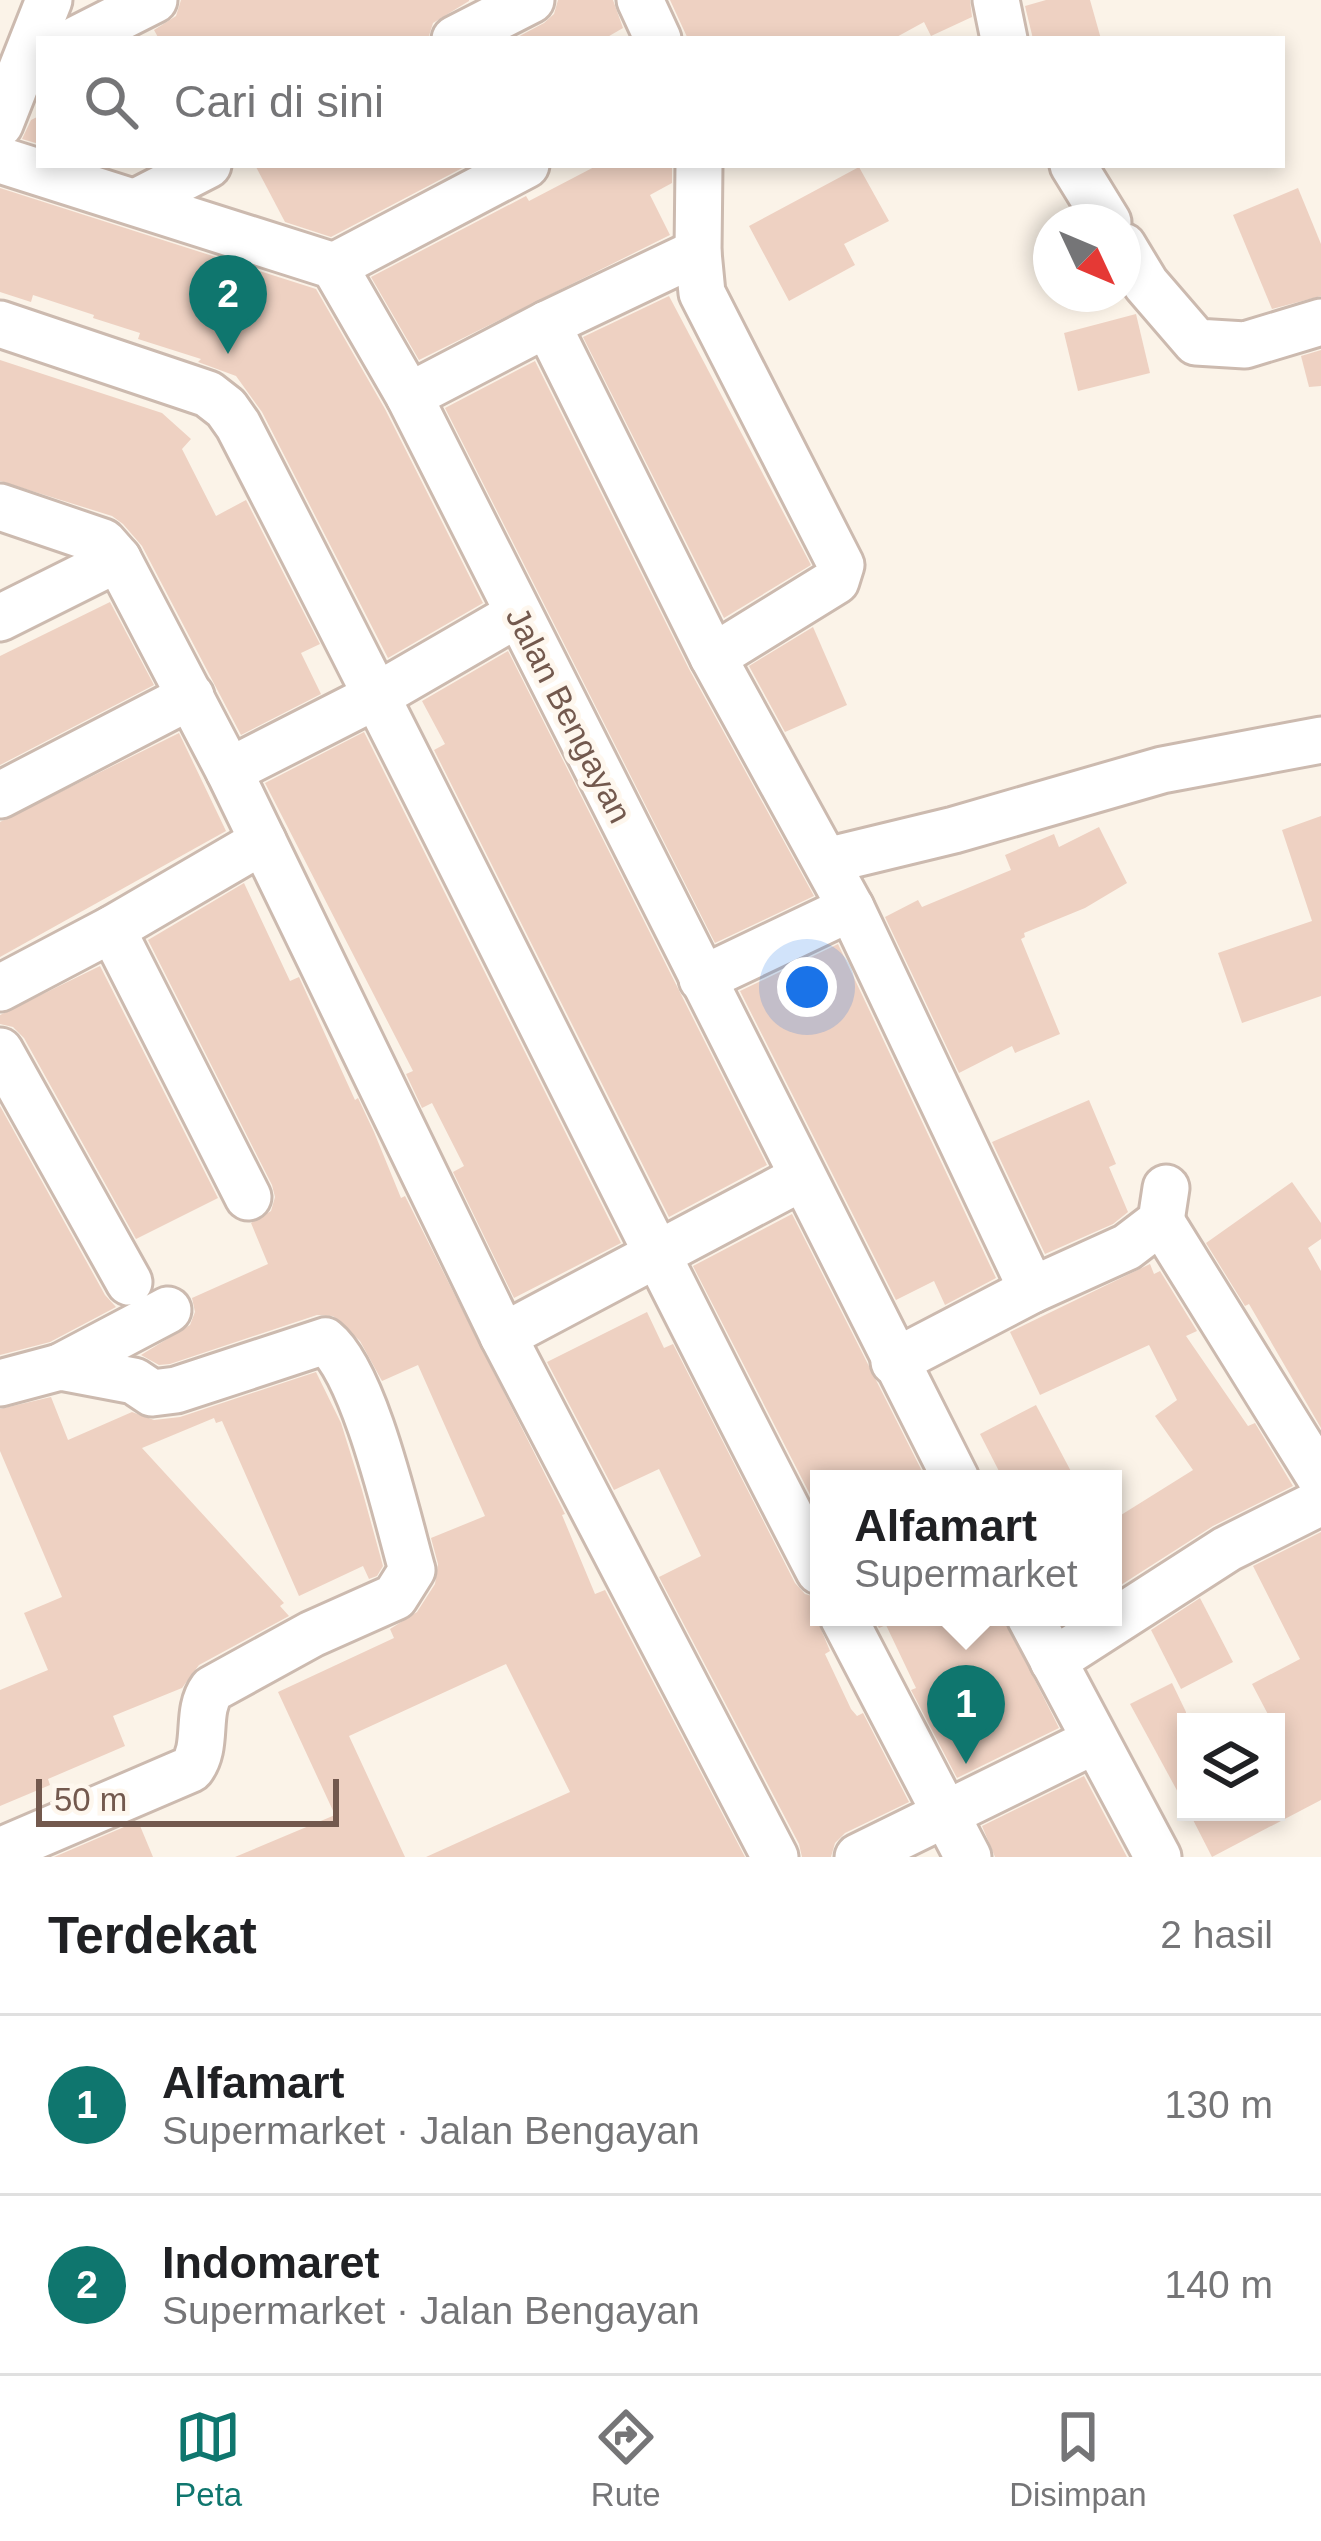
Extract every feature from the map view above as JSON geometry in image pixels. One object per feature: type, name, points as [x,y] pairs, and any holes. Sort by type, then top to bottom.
[{"type":"street","points":[[45,13],[154,0]]},
{"type":"street","points":[[461,36],[531,0]]},
{"type":"street","points":[[640,0],[657,36]]},
{"type":"street","points":[[996,0],[1003,36]]},
{"type":"street","points":[[0,124],[31,63]]},
{"type":"street","points":[[0,160],[334,266],[520,168]]},
{"type":"street","points":[[136,202],[202,168]]},
{"type":"street","points":[[699,168],[702,292],[841,565],[836,580],[713,657]]},
{"type":"street","points":[[1075,168],[1097,204]]},
{"type":"street","points":[[410,395],[698,252]]},
{"type":"street","name":"Jalan Bengayan","points":[[334,266],[410,395],[951,1470]]},
{"type":"street","points":[[1141,276],[1196,342],[1245,345],[1321,322]]},
{"type":"street","points":[[0,324],[208,394],[226,408],[377,695],[654,1253],[810,1554]]},
{"type":"street","points":[[547,324],[713,657],[851,908],[1032,1290]]},
{"type":"street","points":[[0,507],[104,542],[118,559],[229,771],[503,1336],[776,1857]]},
{"type":"street","points":[[0,618],[118,559]]},
{"type":"street","points":[[229,771],[377,695],[518,614]]},
{"type":"street","points":[[0,795],[190,697]]},
{"type":"street","points":[[826,861],[1162,770],[1321,740]]},
{"type":"street","points":[[0,988],[263,841]]},
{"type":"street","points":[[702,979],[851,908]]},
{"type":"street","points":[[112,929],[248,1197]]},
{"type":"street","points":[[0,1051],[129,1282]]},
{"type":"street","points":[[503,1336],[801,1178]]},
{"type":"street","points":[[894,1362],[1127,1247],[1163,1205],[1320,1499],[1227,1549],[1122,1617]]},
{"type":"street","points":[[0,1383],[60,1366],[168,1310]]},
{"type":"street","points":[[18,1850],[191,1768],[199,1759],[205,1701],[212,1689],[312,1634],[395,1598],[412,1570],[344,1363],[325,1341],[176,1390],[152,1393],[134,1381],[60,1366]]},
{"type":"street","points":[[848,1626],[968,1857]]},
{"type":"street","points":[[1035,1626],[1158,1857]]},
{"type":"street","points":[[1053,1661],[1107,1626]]},
{"type":"street","points":[[858,1857],[1094,1741]]},
{"type":"building","points":[[181,0],[469,0],[433,23],[429,36],[157,36],[154,30],[176,16]]},
{"type":"building","points":[[558,0],[613,0],[623,28],[609,36],[520,36],[554,14]]},
{"type":"building","points":[[670,0],[970,0],[972,17],[931,36],[924,22],[898,36],[687,36]]},
{"type":"building","points":[[1046,0],[1090,0],[1100,36],[1032,36],[1025,6]]},
{"type":"building","points":[[36,118],[36,143],[22,139]]},
{"type":"building","points":[[257,168],[462,168],[331,237],[285,222]]},
{"type":"building","points":[[592,168],[672,168],[672,183],[650,195],[670,235],[419,360],[371,277],[526,196],[529,201]]},
{"type":"building","points":[[857,168],[889,221],[844,244],[855,265],[789,301],[749,226]]},
{"type":"building","points":[[0,188],[316,289],[385,409],[483,603],[388,658],[262,412],[236,376],[138,339],[140,333],[94,315],[33,295],[31,302],[0,292]]},
{"type":"building","points":[[1298,188],[1321,244],[1321,296],[1272,309],[1233,215]]},
{"type":"building","points":[[669,296],[811,565],[724,618],[583,337]]},
{"type":"building","points":[[1136,314],[1150,373],[1078,391],[1064,333]]},
{"type":"building","points":[[1321,350],[1321,386],[1309,387],[1301,356]]},
{"type":"building","points":[[0,360],[162,413],[191,439],[182,449],[216,516],[246,500],[320,644],[301,653],[321,694],[241,735],[142,546],[123,524],[112,516],[0,481]]},
{"type":"building","points":[[535,361],[689,669],[814,896],[715,943],[445,408]]},
{"type":"building","points":[[110,602],[154,685],[0,765],[0,656]]},
{"type":"building","points":[[813,627],[847,705],[785,732],[749,666]]},
{"type":"building","points":[[508,651],[767,1165],[669,1217],[434,750],[445,744],[422,701]]},
{"type":"building","points":[[364,732],[621,1243],[514,1298],[453,1172],[464,1166],[432,1103],[422,1108],[406,1074],[413,1071],[265,783]]},
{"type":"building","points":[[179,733],[226,831],[0,957],[0,822]]},
{"type":"building","points":[[1321,816],[1321,996],[1242,1023],[1218,953],[1312,921],[1282,830]]},
{"type":"building","points":[[1099,827],[1127,883],[1085,908],[1024,933],[1021,939],[1060,1034],[1015,1053],[1012,1046],[959,1073],[885,917],[918,900],[922,907],[1011,870],[1005,855],[1054,834],[1059,847]]},
{"type":"building","points":[[244,883],[290,981],[299,977],[401,1198],[405,1196],[565,1514],[595,1594],[605,1590],[745,1857],[426,1857],[570,1792],[506,1664],[349,1736],[405,1857],[235,1857],[335,1815],[278,1692],[394,1638],[390,1629],[417,1612],[435,1584],[438,1564],[431,1538],[485,1516],[418,1365],[382,1381],[360,1341],[333,1316],[317,1315],[170,1364],[159,1365],[141,1355],[190,1325],[195,1312],[192,1298],[268,1264],[251,1223],[271,1211],[272,1185],[148,940]]},
{"type":"building","points":[[838,944],[996,1278],[945,1305],[934,1281],[896,1300],[740,991]]},
{"type":"building","points":[[100,966],[218,1198],[136,1239],[24,1038],[13,1027],[0,1024],[0,1015]]},
{"type":"building","points":[[1089,1100],[1116,1164],[1109,1167],[1128,1212],[1113,1224],[1045,1254],[992,1142]]},
{"type":"building","points":[[0,1106],[116,1307],[50,1342],[0,1355]]},
{"type":"building","points":[[1292,1182],[1321,1223],[1321,1239],[1308,1248],[1321,1271],[1321,1428],[1249,1304],[1245,1306],[1206,1243]]},
{"type":"building","points":[[792,1214],[921,1470],[810,1470],[810,1494],[693,1266]]},
{"type":"building","points":[[1150,1264],[1154,1274],[1160,1271],[1197,1331],[1186,1336],[1248,1426],[1255,1423],[1293,1486],[1213,1526],[1122,1584],[1122,1514],[1193,1470],[1155,1416],[1177,1400],[1149,1345],[1040,1395],[1010,1332]]},
{"type":"building","points":[[647,1312],[664,1348],[673,1344],[795,1583],[810,1595],[810,1626],[820,1626],[830,1651],[825,1654],[851,1709],[857,1716],[863,1713],[909,1802],[845,1833],[831,1857],[802,1857],[659,1577],[701,1556],[659,1469],[614,1490],[547,1362]]},
{"type":"building","points":[[316,1372],[341,1423],[362,1490],[383,1566],[377,1576],[369,1579],[363,1566],[299,1596],[222,1421],[216,1423],[214,1418],[142,1448],[284,1603],[280,1606],[289,1616],[199,1665],[182,1688],[113,1716],[125,1746],[0,1806],[0,1690],[48,1670],[24,1613],[62,1597],[0,1451],[0,1409],[51,1397],[68,1440],[132,1412],[154,1420],[180,1417]]},
{"type":"building","points":[[1036,1405],[1070,1470],[998,1470],[980,1434]]},
{"type":"building","points":[[1321,1532],[1321,1800],[1285,1819],[1285,1713],[1267,1713],[1252,1684],[1300,1659],[1253,1566]]},
{"type":"building","points":[[1200,1598],[1233,1662],[1181,1689],[1151,1630]]},
{"type":"building","points":[[886,1626],[1008,1626],[1059,1728],[957,1778],[911,1690],[916,1688]]},
{"type":"building","points":[[1172,1683],[1186,1712],[1177,1713],[1177,1790],[1130,1704]]},
{"type":"building","points":[[1084,1776],[1127,1857],[995,1857],[982,1826]]},
{"type":"building","points":[[138,1821],[153,1857],[54,1857]]},
{"type":"building","points":[[1194,1821],[1281,1821],[1212,1857]]},
{"type":"place","name":"Indomaret","points":[[228,354]]},
{"type":"place","name":"Alfamart","points":[[966,1764]]}]
